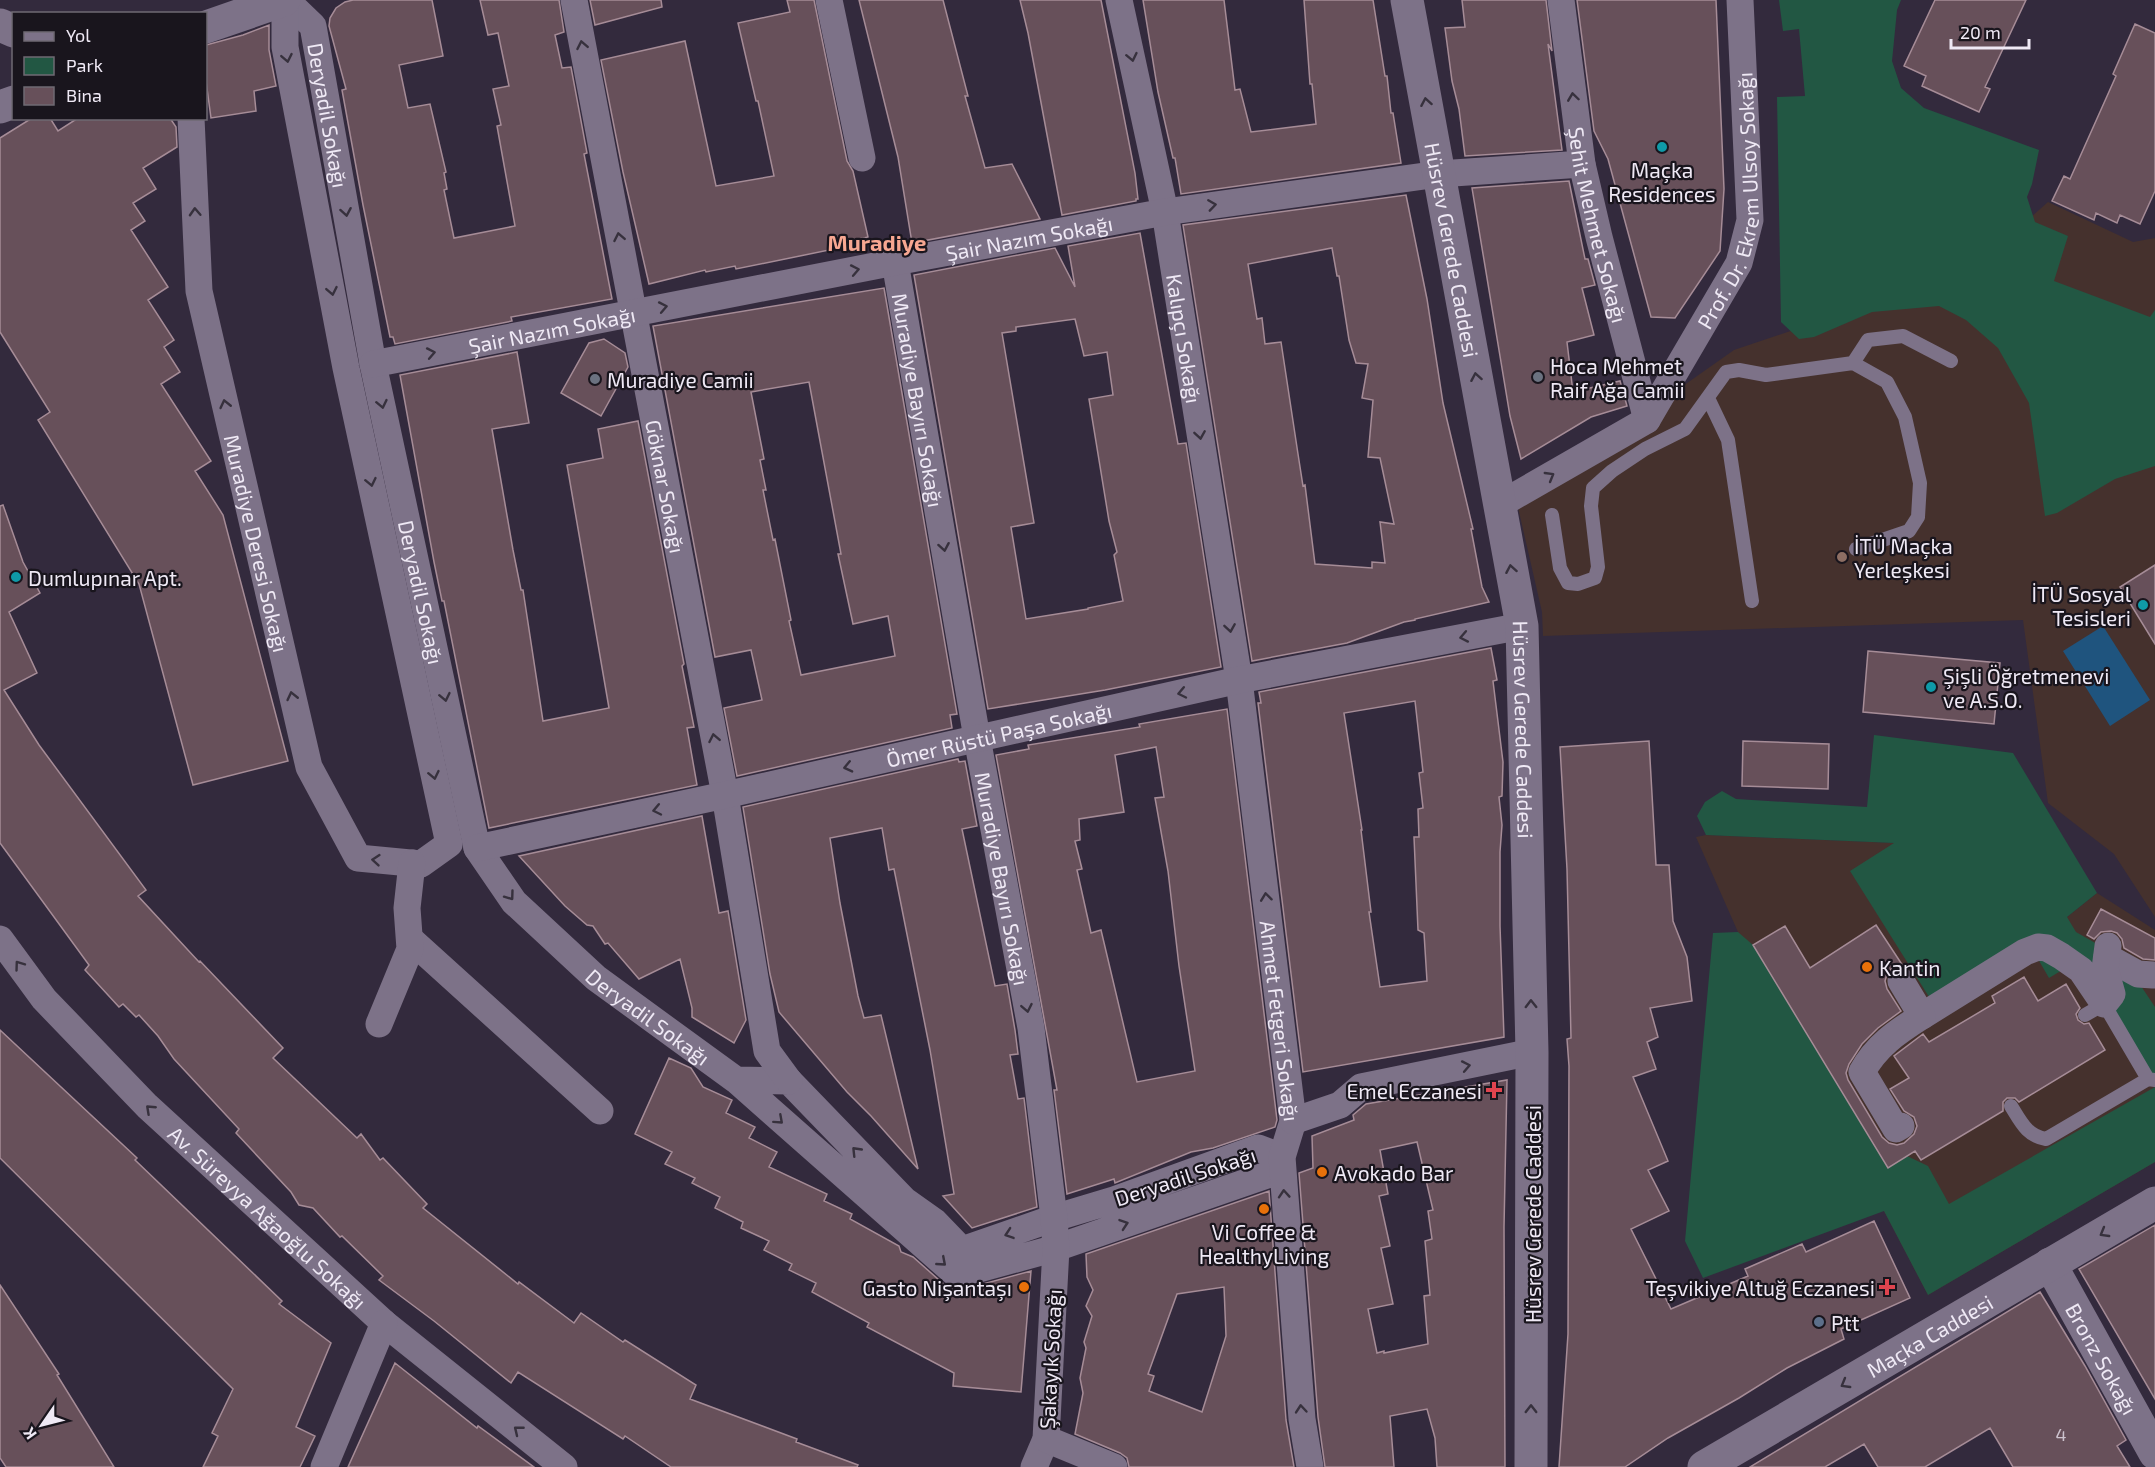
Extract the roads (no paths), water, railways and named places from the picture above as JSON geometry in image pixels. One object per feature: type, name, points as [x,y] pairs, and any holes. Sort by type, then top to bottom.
[{"type":"street","points":[[207,27],[285,0]]},
{"type":"street","name":"Deryadil Sokağı","points":[[285,0],[313,26],[373,364],[477,848],[514,902],[596,978],[736,1080],[927,1231],[962,1250],[1114,1200],[1258,1148],[1282,1157],[1267,1175],[1056,1248],[957,1275],[927,1231],[904,1200],[789,1081]]},
{"type":"street","name":"Deryadil Sokağı","points":[[285,0],[285,47],[344,356],[449,844]]},
{"type":"street","name":"Göknar Sokağı","points":[[574,0],[725,795],[767,1051],[789,1081]]},
{"type":"street","points":[[829,0],[862,158]]},
{"type":"street","name":"Kalıpçı Sokağı","points":[[1119,0],[1165,212],[1239,680]]},
{"type":"street","name":"Hüsrev Gerede Caddesi","points":[[1407,0],[1522,626],[1533,1052],[1531,1467]]},
{"type":"street","name":"Şehit Mehmet Sokağı","points":[[1561,0],[1582,164],[1647,420]]},
{"type":"street","name":"Prof. Dr. Ekrem Ulsoy Sokağı","points":[[1647,420],[1739,263],[1750,220],[1740,0]]},
{"type":"street","name":"Muradiye Deresi Sokağı","points":[[191,120],[199,291],[309,766],[358,858],[421,864],[449,844]]},
{"type":"street","name":"Şair Nazım Sokağı","points":[[373,364],[1165,212],[1439,174],[1582,164]]},
{"type":"street","name":"Muradiye Bayırı Sokağı","points":[[895,262],[977,738],[1031,1028],[1056,1248]]},
{"type":"street","points":[[1499,505],[1647,420]]},
{"type":"street","name":"Ömer Rüstü Paşa Sokağı","points":[[477,848],[1239,680],[1522,626]]},
{"type":"street","name":"Ahmet Fetgeri Sokağı","points":[[1239,680],[1293,1121],[1282,1157],[1302,1419],[1310,1467]]},
{"type":"street","points":[[379,1024],[410,949],[407,908],[412,863]]},
{"type":"street","name":"Av. Süreyya Ağaoğlu Sokağı","points":[[0,939],[44,999],[147,1106],[384,1323],[564,1467]]},
{"type":"street","points":[[410,939],[600,1111]]},
{"type":"street","points":[[1894,1125],[1860,1073],[1894,1026],[1922,1016],[2025,952],[2038,947],[2047,948],[2081,970],[2094,1010],[2112,993],[2106,969],[2128,963]]},
{"type":"street","points":[[1901,981],[1922,1016]]},
{"type":"street","points":[[1293,1121],[1340,1105],[1361,1087],[1533,1052]]},
{"type":"street","points":[[736,1080],[789,1081]]},
{"type":"street","name":"Maçka Caddesi","points":[[1704,1467],[2155,1203]]},
{"type":"street","name":"Şakayık Sokağı","points":[[1034,1467],[1046,1439],[1056,1248]]},
{"type":"street","name":"Bronz Sokağı","points":[[2050,1264],[2155,1453]]},
{"type":"street","points":[[324,1467],[384,1323]]},
{"type":"street","points":[[1046,1439],[1114,1467]]},
{"type":"lane","points":[[1853,363],[1868,340],[1902,336],[1951,361]]},
{"type":"lane","points":[[1552,515],[1560,568],[1568,583],[1578,584],[1595,578],[1598,567],[1591,506],[1593,488],[1612,471],[1645,449],[1685,429],[1726,372],[1739,370],[1766,375],[1853,363],[1887,382],[1905,417],[1920,483],[1918,517],[1909,531],[1856,549]]},
{"type":"lane","points":[[1708,398],[1728,440],[1752,601]]},
{"type":"lane","points":[[2011,1106],[2025,1129],[2035,1137],[2046,1138],[2152,1079],[2094,1010]]},
{"type":"water","points":[[2103,626],[2150,700],[2110,726],[2063,651]]},
{"type":"place","name":"Maçka Residences","points":[[1662,147]]},
{"type":"place","name":"Hoca Mehmet Raif Ağa Camii","points":[[1538,377]]},
{"type":"place","name":"Muradiye Camii","points":[[595,379]]},
{"type":"place","name":"İTÜ Maçka Yerleşkesi","points":[[1842,557]]},
{"type":"place","name":"Dumlupınar Apt.","points":[[16,577]]},
{"type":"place","name":"İTÜ Sosyal Tesisleri","points":[[2143,605]]},
{"type":"place","name":"Şişli Öğretmenevi ve A.S.O.","points":[[1931,687]]},
{"type":"place","name":"Kantin","points":[[1867,967]]},
{"type":"place","name":"Emel Eczanesi","points":[[1494,1090]]},
{"type":"place","name":"Avokado Bar","points":[[1322,1172]]},
{"type":"place","name":"Vi Coffee & HealthyLiving","points":[[1264,1209]]},
{"type":"place","name":"Gasto Nişantaşı","points":[[1024,1287]]},
{"type":"place","name":"Teşvikiye Altuğ Eczanesi","points":[[1887,1287]]},
{"type":"place","name":"Ptt","points":[[1819,1322]]},
{"type":"district","name":"Muradiye","points":[[877,242]]}]
